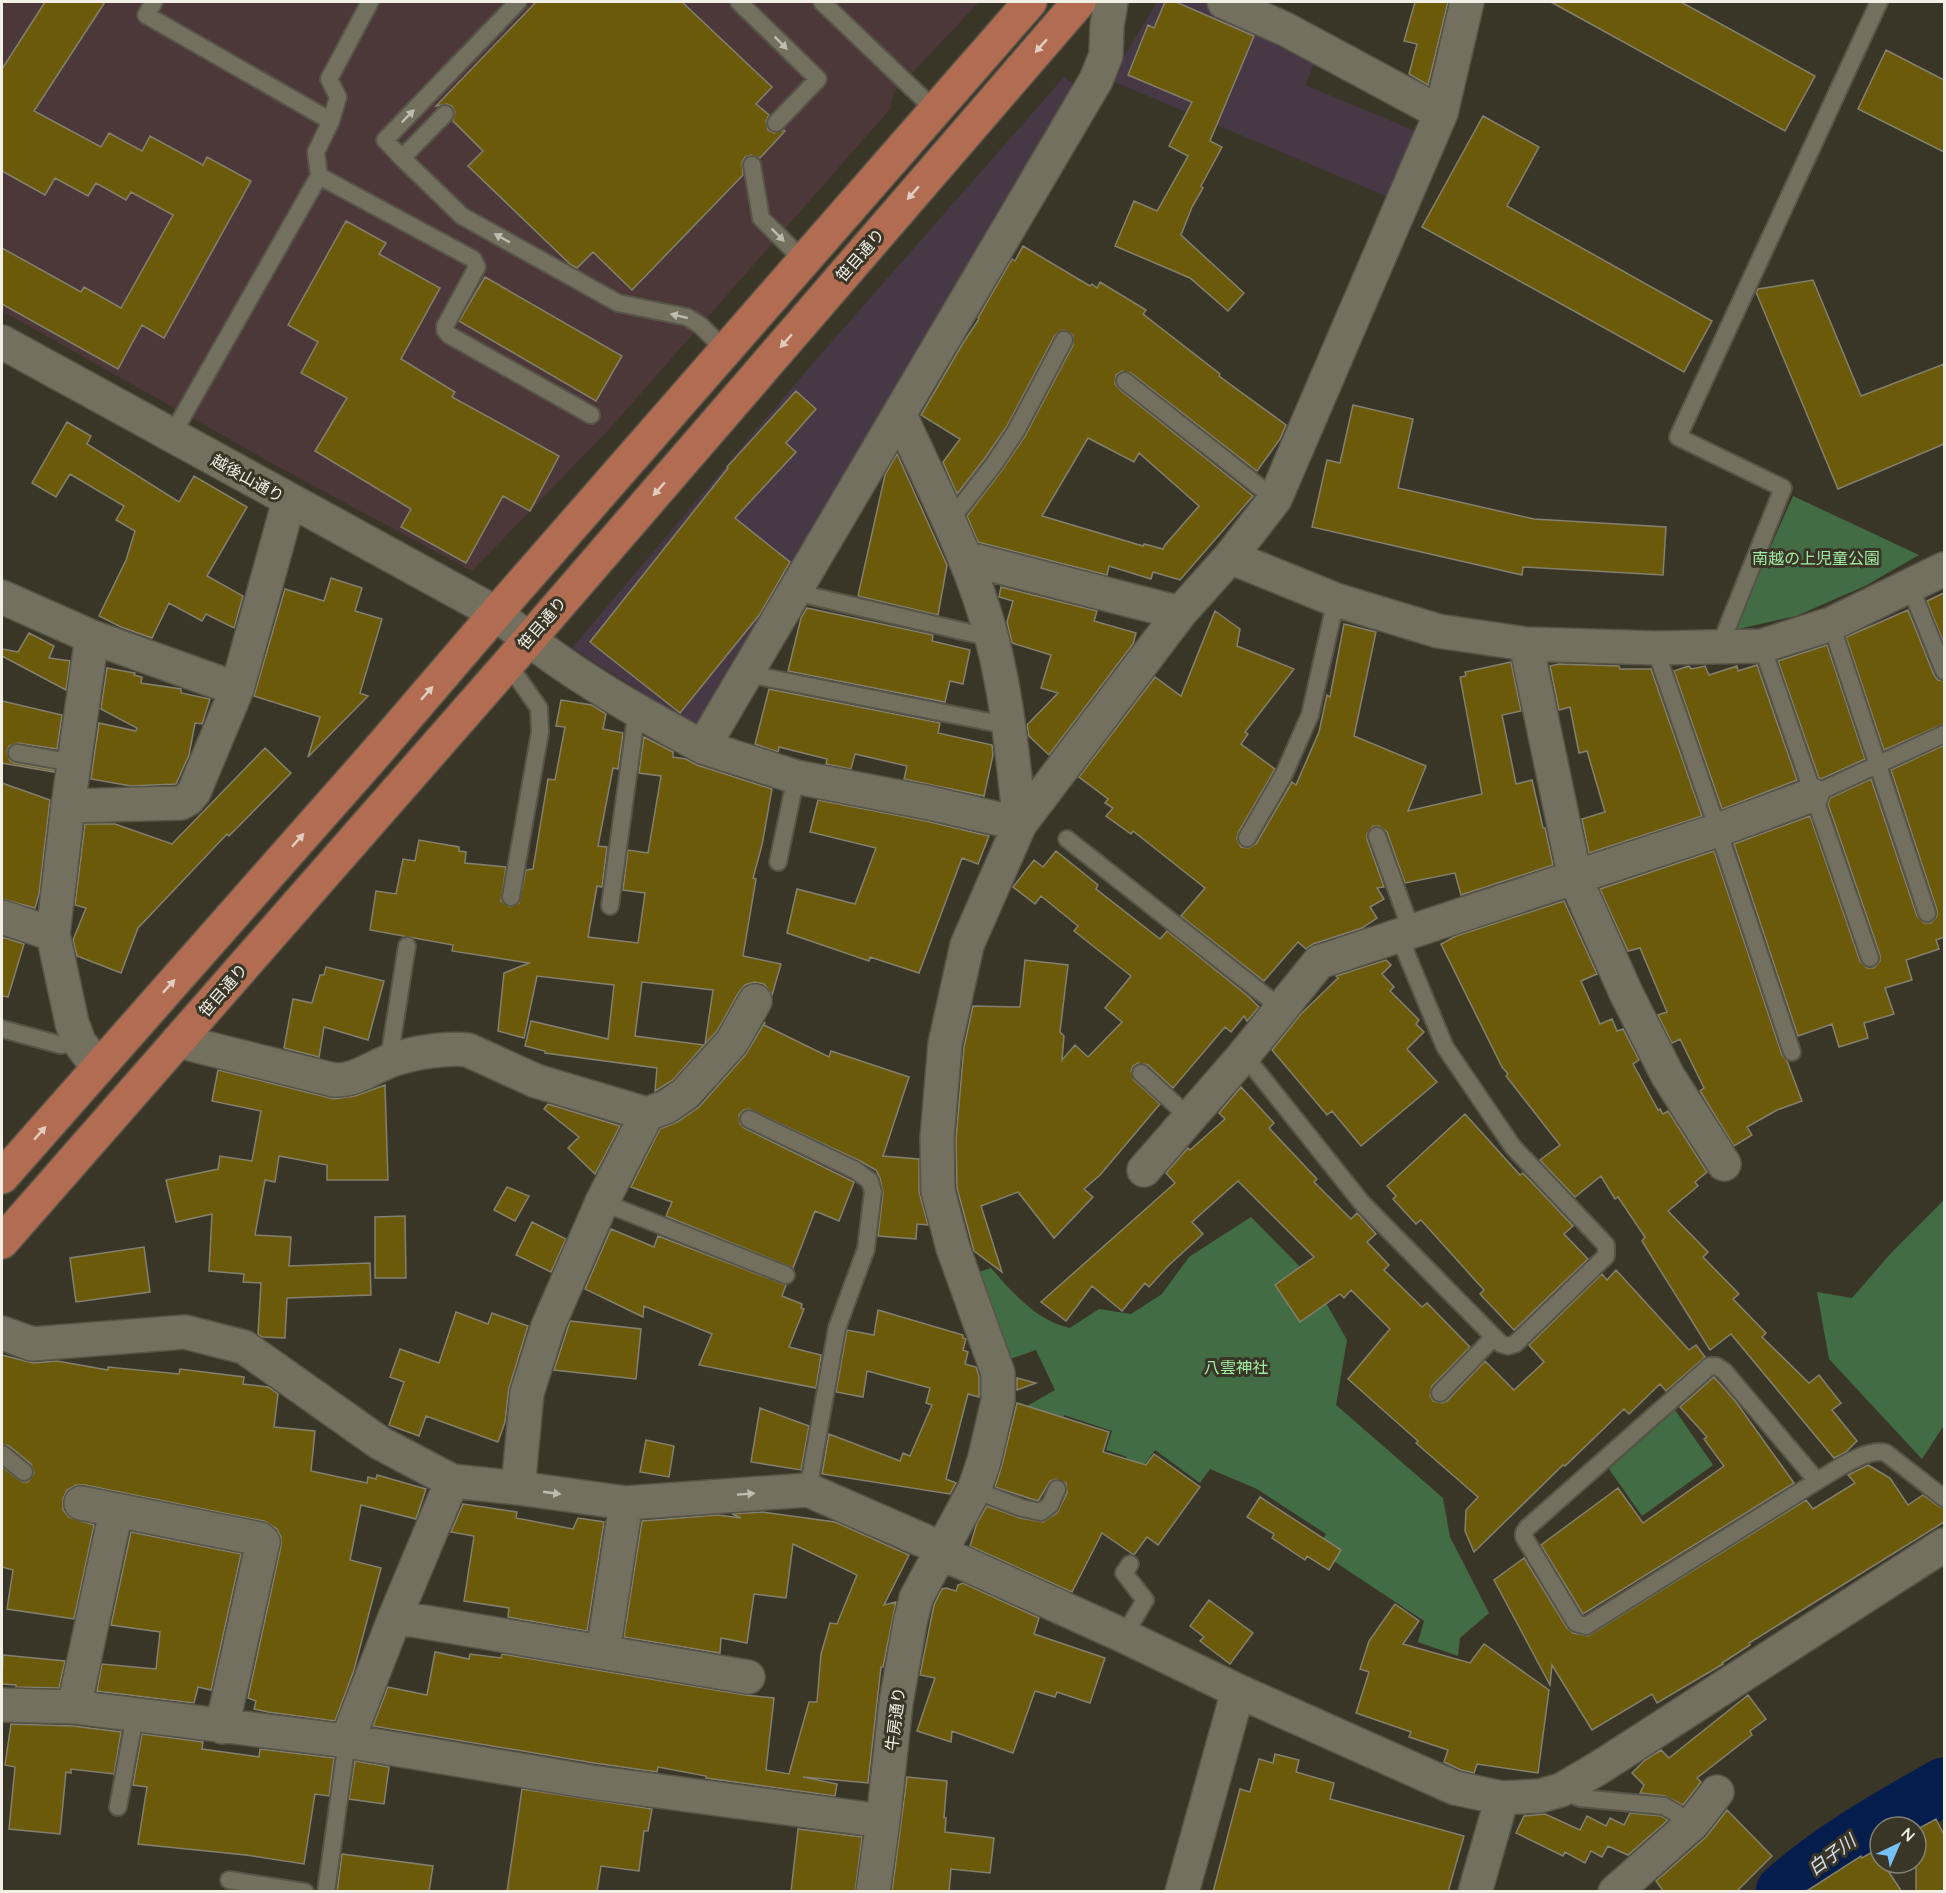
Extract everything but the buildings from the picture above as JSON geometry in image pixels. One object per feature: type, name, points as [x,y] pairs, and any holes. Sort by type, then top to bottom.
[{"type":"main road","points":[[2,1177],[88,1055],[376,753],[1030,2]]},
{"type":"main road","name":"笹目通り","points":[[2,1242],[518,652],[1079,2]]},
{"type":"street","points":[[703,747],[748,674],[1095,80],[1106,55],[1111,2]]},
{"type":"street","points":[[1224,2],[1285,29],[1442,113]]},
{"type":"street","name":"牛房通り","points":[[873,1892],[896,1702],[916,1598],[974,1490],[984,1461],[998,1401],[998,1373],[952,1248],[938,1191],[937,1138],[945,1044],[968,945],[1020,824],[1180,613],[1230,557],[1275,499],[1442,113],[1467,2]]},
{"type":"street","name":"越後山通り","points":[[2,342],[496,613],[518,652],[703,747],[796,777],[930,803],[1020,824]]},
{"type":"street","points":[[900,415],[965,558],[992,638],[1010,726],[1020,824]]},
{"type":"street","points":[[69,806],[181,802],[188,799],[194,792],[237,689],[289,501]]},
{"type":"street","points":[[1230,557],[1336,600],[1438,631],[1526,644],[1655,648],[1762,646],[1831,624],[1944,569]]},
{"type":"street","points":[[965,558],[1180,613]]},
{"type":"street","points":[[2,597],[92,637],[237,689]]},
{"type":"street","points":[[88,1055],[72,1023],[53,934],[92,637]]},
{"type":"street","points":[[1526,644],[1575,878],[1626,993],[1668,1076],[1724,1164]]},
{"type":"street","points":[[1144,1170],[1244,1055],[1319,962],[1718,830],[1812,795]]},
{"type":"street","points":[[2,917],[53,934]]},
{"type":"street","points":[[178,1041],[344,1081],[392,1060],[456,1048],[468,1050],[536,1082],[646,1114],[666,1107],[685,1094],[732,1042],[755,1001]]},
{"type":"street","points":[[518,1488],[527,1393],[549,1326],[602,1202],[646,1114]]},
{"type":"street","points":[[2,1333],[32,1344],[185,1332],[244,1347],[380,1443],[452,1482],[518,1488],[626,1503],[808,1490],[927,1542],[939,1552],[1124,1636],[1238,1691],[1455,1788],[1502,1798],[1540,1796],[1561,1790],[1944,1545]]},
{"type":"street","points":[[347,1741],[395,1617],[452,1482]]},
{"type":"street","points":[[81,1503],[260,1539],[263,1542],[222,1727]]},
{"type":"street","points":[[603,1652],[626,1503]]},
{"type":"street","points":[[74,1707],[116,1511]]},
{"type":"street","points":[[395,1617],[748,1677]]},
{"type":"street","points":[[1182,1892],[1238,1691]]},
{"type":"street","points":[[2,1705],[74,1707],[347,1741],[591,1782],[883,1821]]},
{"type":"street","points":[[1615,1892],[1693,1823],[1717,1792]]},
{"type":"street","points":[[1475,1892],[1502,1798]]},
{"type":"lane","points":[[154,2],[146,15],[331,121]]},
{"type":"lane","points":[[172,435],[319,176],[316,152],[331,121],[338,97],[329,80],[370,2]]},
{"type":"lane","points":[[518,2],[385,140],[462,216],[618,303],[687,317],[700,325],[725,350]]},
{"type":"lane","points":[[739,2],[818,79],[776,123]]},
{"type":"lane","points":[[822,2],[934,110]]},
{"type":"lane","points":[[1719,648],[1783,488],[1678,437],[1879,2]]},
{"type":"lane","points":[[402,158],[445,114]]},
{"type":"lane","points":[[752,165],[761,218],[803,260]]},
{"type":"lane","points":[[319,176],[473,259],[477,267],[445,326],[445,330],[449,335],[591,415]]},
{"type":"lane","points":[[949,522],[994,464],[1016,431],[1064,340]]},
{"type":"lane","points":[[1125,381],[1275,499]]},
{"type":"lane","points":[[1910,586],[1944,671]]},
{"type":"lane","points":[[794,592],[992,638]]},
{"type":"lane","points":[[1247,838],[1284,774],[1310,715],[1336,600]]},
{"type":"lane","points":[[1831,624],[1927,913]]},
{"type":"lane","points":[[1762,646],[1869,958]]},
{"type":"lane","points":[[1655,648],[1792,1052]]},
{"type":"lane","points":[[511,897],[540,732],[539,708],[518,652]]},
{"type":"lane","points":[[748,674],[1010,726]]},
{"type":"lane","points":[[610,906],[635,724],[640,714]]},
{"type":"lane","points":[[1812,795],[1944,734]]},
{"type":"lane","points":[[17,753],[74,763]]},
{"type":"lane","points":[[778,862],[796,777]]},
{"type":"lane","points":[[1244,1055],[1362,1203],[1501,1344],[1508,1346],[1515,1344],[1606,1256],[1606,1245],[1513,1147],[1445,1047],[1405,934],[1377,836]]},
{"type":"lane","points":[[1067,839],[1282,1009]]},
{"type":"lane","points":[[392,1060],[391,1046],[407,946]]},
{"type":"lane","points":[[2,1029],[88,1055]]},
{"type":"lane","points":[[1141,1073],[1190,1118]]},
{"type":"lane","points":[[749,1119],[855,1170],[870,1181],[873,1192],[866,1249],[837,1328],[808,1490]]},
{"type":"lane","points":[[602,1202],[786,1275]]},
{"type":"lane","points":[[1440,1393],[1494,1337]]},
{"type":"lane","points":[[1817,1481],[1724,1371],[1716,1366],[1710,1366],[1527,1528],[1524,1537],[1576,1623],[1586,1626],[1851,1461],[1880,1451],[1886,1453],[1944,1498]]},
{"type":"lane","points":[[2,1454],[24,1472]]},
{"type":"lane","points":[[974,1490],[1022,1508],[1041,1512],[1050,1505],[1058,1489]]},
{"type":"lane","points":[[1124,1636],[1145,1600],[1124,1573],[1130,1564]]},
{"type":"lane","points":[[118,1807],[135,1716]]},
{"type":"lane","points":[[326,1892],[347,1741]]},
{"type":"lane","points":[[1561,1790],[1580,1798],[1664,1806],[1693,1823]]},
{"type":"lane","points":[[229,1880],[304,1892]]},
{"type":"shaded area","points":[[6,2],[979,2],[894,92],[890,109],[613,425],[472,571],[286,471],[2,311],[2,7]]},
{"type":"shaded area","points":[[1157,2],[1206,2],[1318,54],[1305,85],[1415,131],[1388,197],[1110,80]]},
{"type":"shaded area","points":[[1064,77],[1081,90],[713,721],[690,723],[572,648],[808,369]]},
{"type":"green space","name":"南越の上児童公園","points":[[1793,496],[1919,555],[1865,586],[1796,616],[1734,630]]},
{"type":"green space","points":[[1944,1200],[1944,1425],[1922,1459],[1829,1359],[1817,1292],[1852,1298],[1892,1252]]},
{"type":"green space","name":"八雲神社","points":[[1251,1217],[1313,1280],[1347,1340],[1336,1405],[1443,1498],[1450,1537],[1489,1613],[1460,1638],[1458,1656],[1418,1642],[1424,1621],[1317,1550],[1326,1534],[1257,1489],[1210,1469],[1200,1483],[1155,1450],[1140,1471],[1125,1456],[1106,1450],[1112,1431],[1064,1415],[1060,1426],[1027,1406],[1055,1390],[1036,1350],[1007,1360],[976,1273],[991,1268],[1017,1296],[1036,1312],[1070,1328],[1099,1309],[1131,1314],[1162,1294],[1189,1257]]},
{"type":"green space","points":[[1675,1410],[1713,1465],[1642,1516],[1609,1469]]},
{"type":"waterway","name":"白子川","points":[[1784,1892],[1841,1848],[1944,1786]]}]
